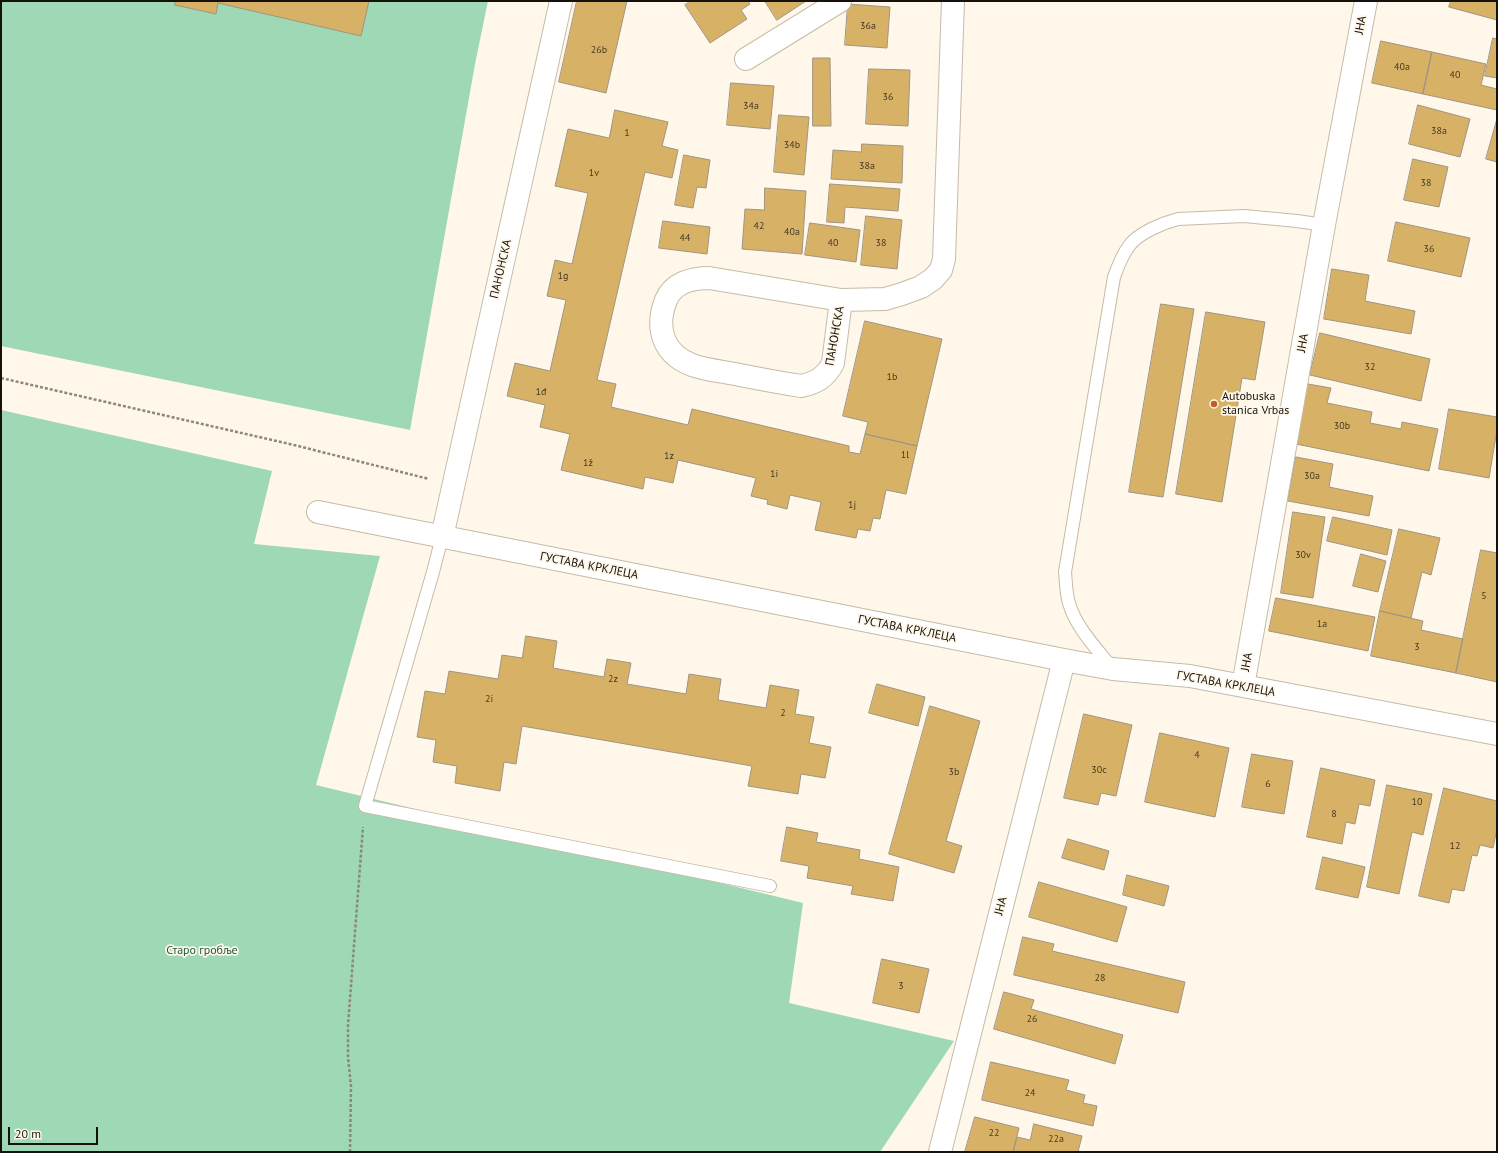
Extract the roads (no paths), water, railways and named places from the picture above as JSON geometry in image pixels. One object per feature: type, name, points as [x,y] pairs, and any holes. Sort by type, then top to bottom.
[{"type":"street","name":"ПАНОНСКА","points":[[442,537],[561,1]]},
{"type":"street","points":[[746,59],[840,1]]},
{"type":"street","name":"ПАНОНСКА","points":[[841,300],[833,363],[829,371],[822,378],[801,386],[693,366],[679,357],[667,346],[661,327],[661,315],[667,297],[680,284],[698,278],[709,278],[841,300],[885,299],[921,287],[933,279],[941,270],[944,259],[953,1]]},
{"type":"street","name":"ЈНА","points":[[1243,686],[1324,225],[1366,1]]},
{"type":"street","name":"ГУСТАВА КРКЛЕЦА","points":[[318,512],[1064,660],[1113,669],[1190,676],[1497,734]]},
{"type":"street","name":"ЈНА","points":[[940,1152],[1064,660]]},
{"type":"lane","points":[[1113,669],[1075,618],[1069,603],[1065,572],[1114,277],[1121,258],[1129,245],[1136,238],[1167,222],[1178,219],[1244,216],[1324,225]]},
{"type":"lane","points":[[442,537],[365,806],[770,886]]},
{"type":"place","name":"Autobuska stanica Vrbas","points":[[1214,404]]},
{"type":"park label","name":"Старо гробље","points":[[202,951]]}]
